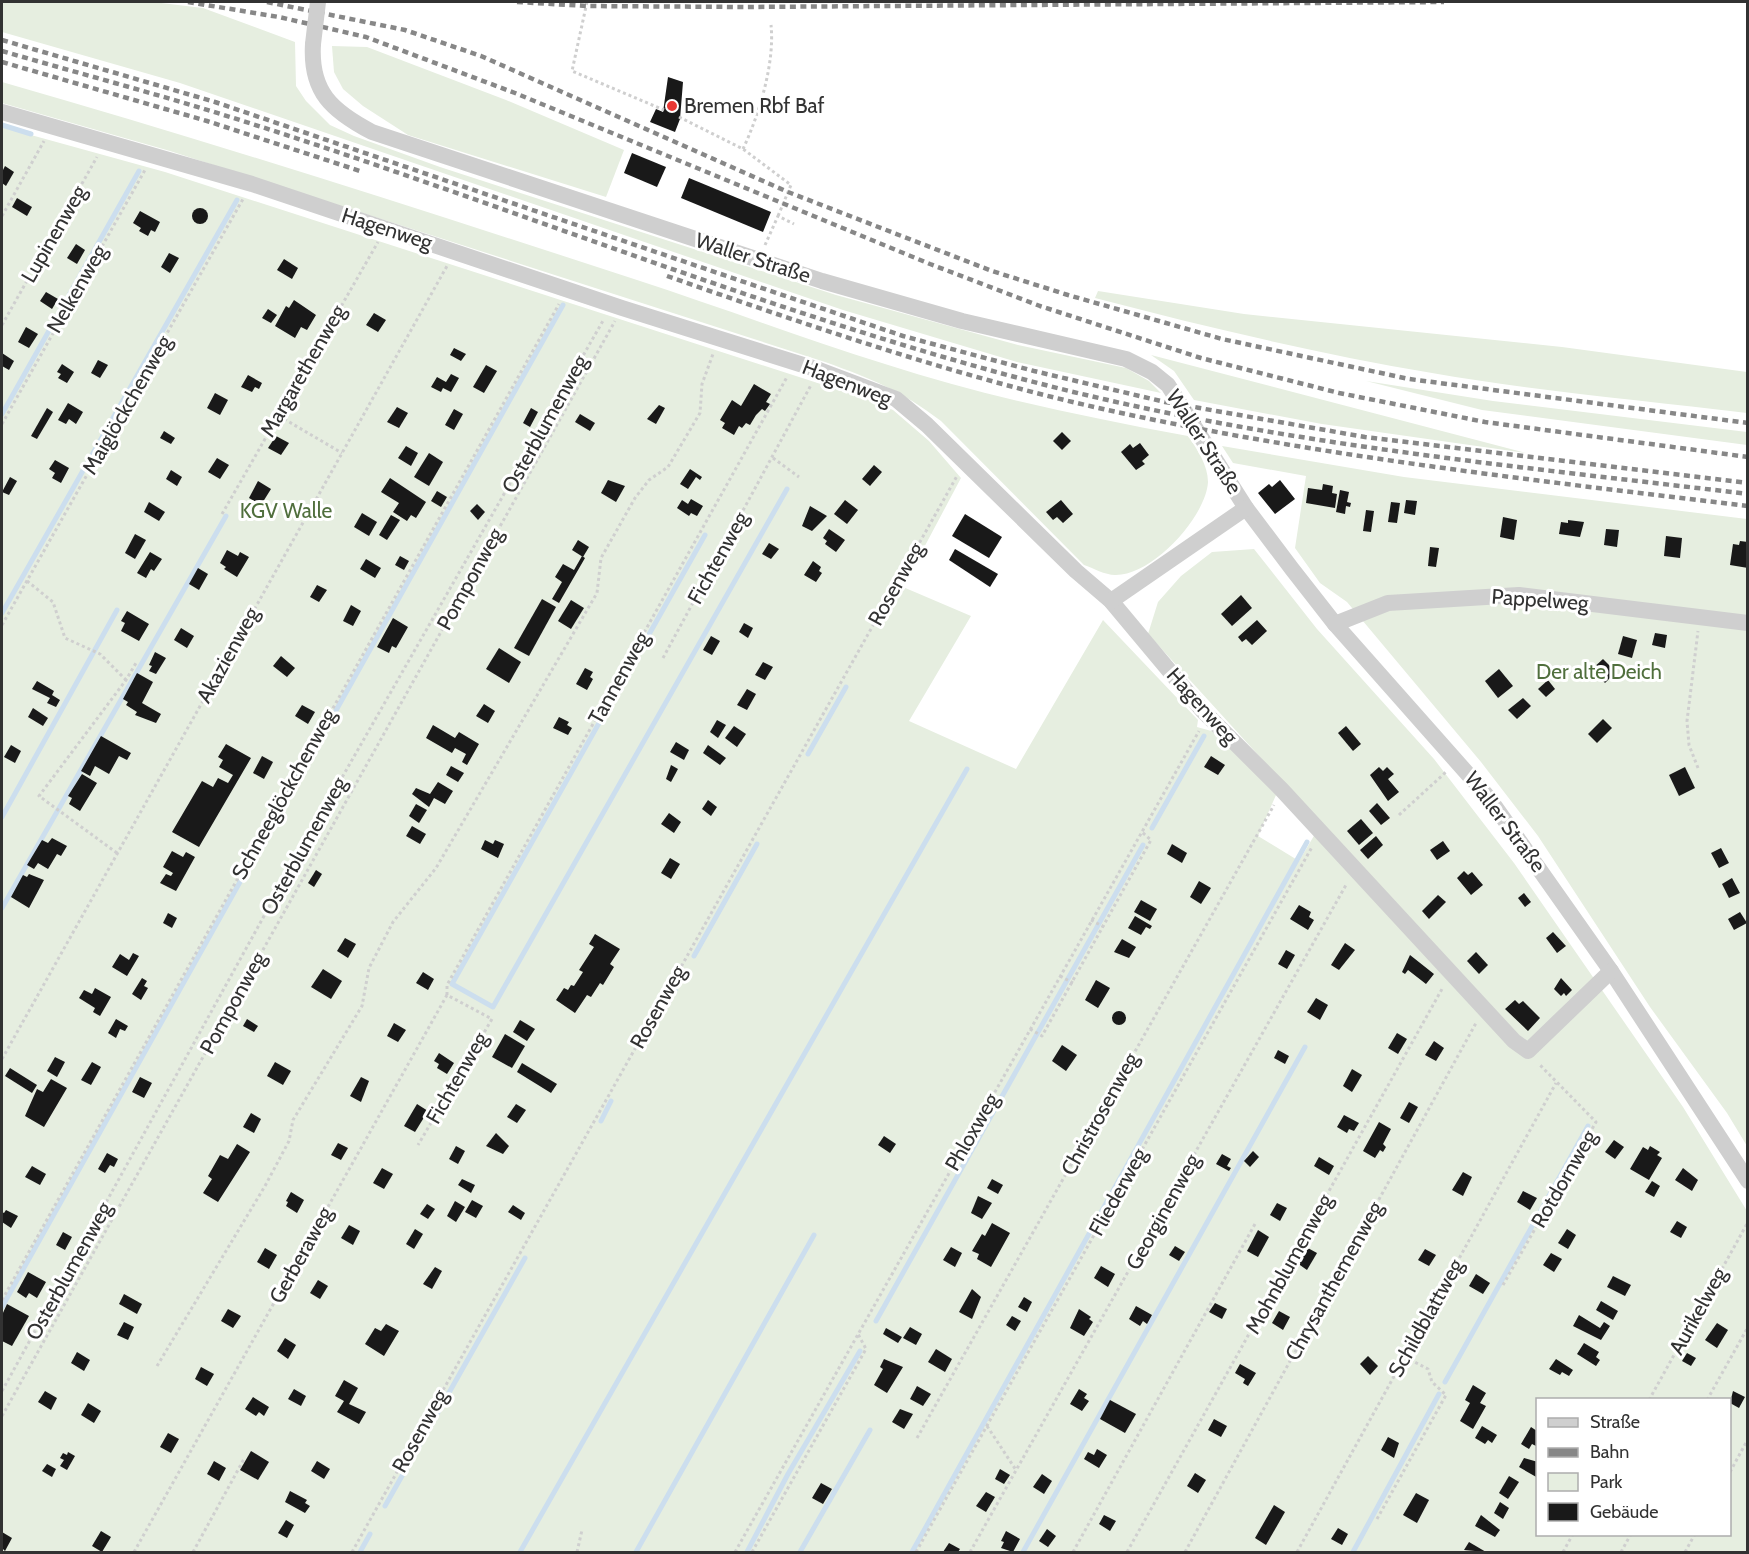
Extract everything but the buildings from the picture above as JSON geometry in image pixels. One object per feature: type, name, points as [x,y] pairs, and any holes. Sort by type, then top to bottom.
[{"type":"street","name":"Waller Straße","points":[[318,2],[312,63],[316,81],[325,98],[338,111],[372,132],[822,281],[962,321],[1126,359],[1152,372],[1168,385],[1246,508],[1335,624],[1459,761],[1489,798],[1611,971],[1748,1181]]},
{"type":"street","name":"Hagenweg","points":[[2,112],[252,184],[617,306],[819,370],[896,399],[1111,602],[1203,711],[1282,790],[1514,1041],[1528,1051]]},
{"type":"street","points":[[1111,602],[1246,508]]},
{"type":"street","name":"Pappelweg","points":[[1335,624],[1388,603],[1519,595],[1748,623]]},
{"type":"street","points":[[1528,1051],[1611,971]]},
{"type":"path","points":[[587,2],[572,71],[664,110]]},
{"type":"path","points":[[743,149],[761,104],[772,37],[771,25]]},
{"type":"path","points":[[679,117],[743,149],[791,185],[764,249]]},
{"type":"path","points":[[2,216],[52,127]]},
{"type":"path","name":"Lupinenweg","points":[[2,325],[106,142]]},
{"type":"path","name":"Nelkenweg","points":[[2,424],[153,155]]},
{"type":"path","name":"Maiglöckchenweg","points":[[2,625],[252,184]]},
{"type":"path","points":[[778,216],[794,224]]},
{"type":"path","name":"Margarethenweg","points":[[222,514],[385,229]]},
{"type":"path","name":"Akazienweg","points":[[2,1059],[455,251]]},
{"type":"path","name":"Schneeglöckchenweg","points":[[2,1300],[567,288]]},
{"type":"path","name":"Osterblumenweg","points":[[2,1391],[302,848],[617,306]]},
{"type":"path","name":"Pomponweg","points":[[2,1416],[617,306]]},
{"type":"path","points":[[157,1366],[265,1186],[289,1141],[293,1120],[362,1006],[369,968],[393,922],[436,868],[525,715],[556,668],[597,592],[601,558],[635,498],[649,480],[668,467],[700,413],[702,384],[720,339]]},
{"type":"path","name":"Tannenweg","points":[[447,995],[447,985],[795,363]]},
{"type":"path","name":"Fichtenweg","points":[[663,658],[819,370]]},
{"type":"path","points":[[278,416],[342,453]]},
{"type":"path","points":[[773,458],[799,477]]},
{"type":"path","name":"Rosenweg","points":[[352,1552],[964,462]]},
{"type":"path","points":[[27,581],[53,602],[65,638],[100,654],[126,680]]},
{"type":"path","points":[[1698,768],[1689,745],[1687,722],[1700,617]]},
{"type":"path","points":[[117,853],[39,796],[126,680],[136,663]]},
{"type":"path","name":"Phloxweg","points":[[735,1552],[1032,1031],[1060,976],[1094,921],[1201,726],[1203,711]]},
{"type":"path","points":[[1399,815],[1459,761]]},
{"type":"path","name":"Christrosenweg","points":[[917,1438],[1282,790]]},
{"type":"path","points":[[1032,1031],[1042,1036],[1151,840],[1142,831]]},
{"type":"path","name":"Fliederweg","points":[[916,1552],[1320,832]]},
{"type":"path","name":"Georginenweg","points":[[970,1552],[1355,870]]},
{"type":"path","points":[[1094,921],[1103,927]]},
{"type":"path","name":"Mohnblumenweg","points":[[1127,1552],[1450,974]]},
{"type":"path","points":[[1060,976],[1072,982]]},
{"type":"path","name":"Fichtenweg","points":[[418,1145],[492,1019],[447,995]]},
{"type":"path","name":"Gerberaweg","points":[[134,1552],[447,995]]},
{"type":"path","name":"Chrysanthemenweg","points":[[1185,1552],[1484,1009]]},
{"type":"path","name":"Rotdornweg","points":[[1503,1285],[1596,1122],[1556,1083],[1528,1051]]},
{"type":"path","name":"Schildblattweg","points":[[1297,1552],[1556,1083]]},
{"type":"path","name":"Aurikelweg","points":[[1650,1398],[1748,1222]]},
{"type":"path","points":[[1072,1552],[1255,1224]]},
{"type":"path","points":[[1708,1398],[1748,1327]]},
{"type":"path","points":[[752,1552],[866,1349],[858,1333]]},
{"type":"path","points":[[1377,1519],[1446,1395],[1432,1382],[1428,1370],[1405,1357]]},
{"type":"path","points":[[987,1426],[1016,1471]]},
{"type":"path","points":[[1731,1470],[1748,1439]]},
{"type":"path","points":[[193,1552],[244,1459]]},
{"type":"path","points":[[577,1552],[582,1530]]},
{"type":"path","points":[[1563,1552],[1572,1536]]},
{"type":"path","points":[[1621,1552],[1630,1536]]},
{"type":"path","points":[[1685,1552],[1694,1536]]},
{"type":"green space","points":[[2,2],[153,2],[203,8],[295,42],[296,86],[306,101],[330,125],[354,136],[440,167],[836,295],[1018,345],[1126,368],[1149,381],[1161,393],[1017,362],[843,310],[180,83],[2,32]]},
{"type":"green space","points":[[332,46],[367,47],[506,100],[624,150],[606,197],[408,135],[363,106],[343,89],[334,72]]},
{"type":"green space","points":[[2,82],[400,203],[922,376],[1035,405],[1188,436],[1206,469],[1208,482],[1205,496],[1187,527],[1160,555],[1130,573],[1111,575],[1103,573],[1084,565],[941,421],[899,393],[872,380],[825,362],[170,151],[2,103]]},
{"type":"green space","name":"KGV Walle","points":[[2,127],[165,172],[867,399],[893,410],[929,441],[961,478],[903,587],[971,616],[909,721],[1016,769],[1103,620],[1198,720],[1197,727],[1215,732],[1276,795],[1258,836],[1299,861],[1321,824],[1148,634],[1158,602],[1181,576],[1212,552],[1254,549],[1317,629],[1434,759],[1514,863],[1683,1107],[1747,1211],[1747,1552],[2,1552]]},
{"type":"green space","points":[[1098,291],[1244,314],[1562,347],[1747,372],[1747,413],[1510,385],[1390,366],[1137,309],[1095,298]]},
{"type":"green space","points":[[1151,355],[1526,453],[1322,424],[1194,400],[1174,371]]},
{"type":"green space","points":[[1366,381],[1493,401],[1747,432],[1747,445],[1482,410]]},
{"type":"green space","name":"Der alte Deich","points":[[1222,446],[1404,477],[1747,519],[1747,1146],[1727,1113],[1650,1007],[1538,836],[1481,762],[1347,602],[1320,583],[1295,548],[1306,476],[1233,463]]},
{"type":"waterway","points":[[2,125],[31,134]]},
{"type":"waterway","points":[[2,414],[139,171]]},
{"type":"waterway","points":[[2,613],[237,200]]},
{"type":"waterway","points":[[2,1307],[563,305]]},
{"type":"waterway","points":[[705,535],[452,984],[493,1007],[787,489]]},
{"type":"waterway","points":[[2,908],[226,516]]},
{"type":"waterway","points":[[2,817],[117,610]]},
{"type":"waterway","points":[[808,754],[846,687]]},
{"type":"waterway","points":[[1152,828],[1204,736]]},
{"type":"waterway","points":[[520,1552],[967,769]]},
{"type":"waterway","points":[[912,1552],[1307,842]]},
{"type":"waterway","points":[[694,956],[757,844]]},
{"type":"waterway","points":[[876,1321],[1143,845]]},
{"type":"waterway","points":[[647,1038],[675,990]]},
{"type":"waterway","points":[[1023,1552],[1305,1047]]},
{"type":"waterway","points":[[601,1121],[611,1101]]},
{"type":"waterway","points":[[1445,1382],[1588,1126]]},
{"type":"waterway","points":[[636,1552],[814,1235]]},
{"type":"waterway","points":[[385,1506],[525,1258]]},
{"type":"waterway","points":[[747,1552],[788,1474],[860,1351]]},
{"type":"waterway","points":[[1353,1552],[1439,1394]]},
{"type":"waterway","points":[[800,1552],[870,1430]]},
{"type":"waterway","points":[[360,1552],[370,1534]]},
{"type":"railway","points":[[188,2],[279,17],[366,37],[515,93],[930,264],[1040,306],[1201,358],[1339,393],[1485,422],[1748,457]]},
{"type":"railway","points":[[267,2],[405,30],[481,56],[788,192],[992,271],[1222,339],[1409,379],[1748,423]]},
{"type":"railway","points":[[517,2],[587,6],[746,7],[1444,2]]},
{"type":"railway","points":[[2,40],[215,102],[903,336],[1034,371],[1165,402],[1365,437],[1748,483]]},
{"type":"railway","points":[[2,51],[211,111],[314,144],[823,320],[1030,381],[1207,421],[1297,436],[1477,462],[1748,494]]},
{"type":"railway","points":[[2,62],[207,121],[363,172]]},
{"type":"railway","points":[[667,276],[938,366],[1103,409],[1183,426],[1344,453],[1505,476],[1748,506]]},
{"type":"place","name":"Bremen Rbf Baf","points":[[672,106]]}]
